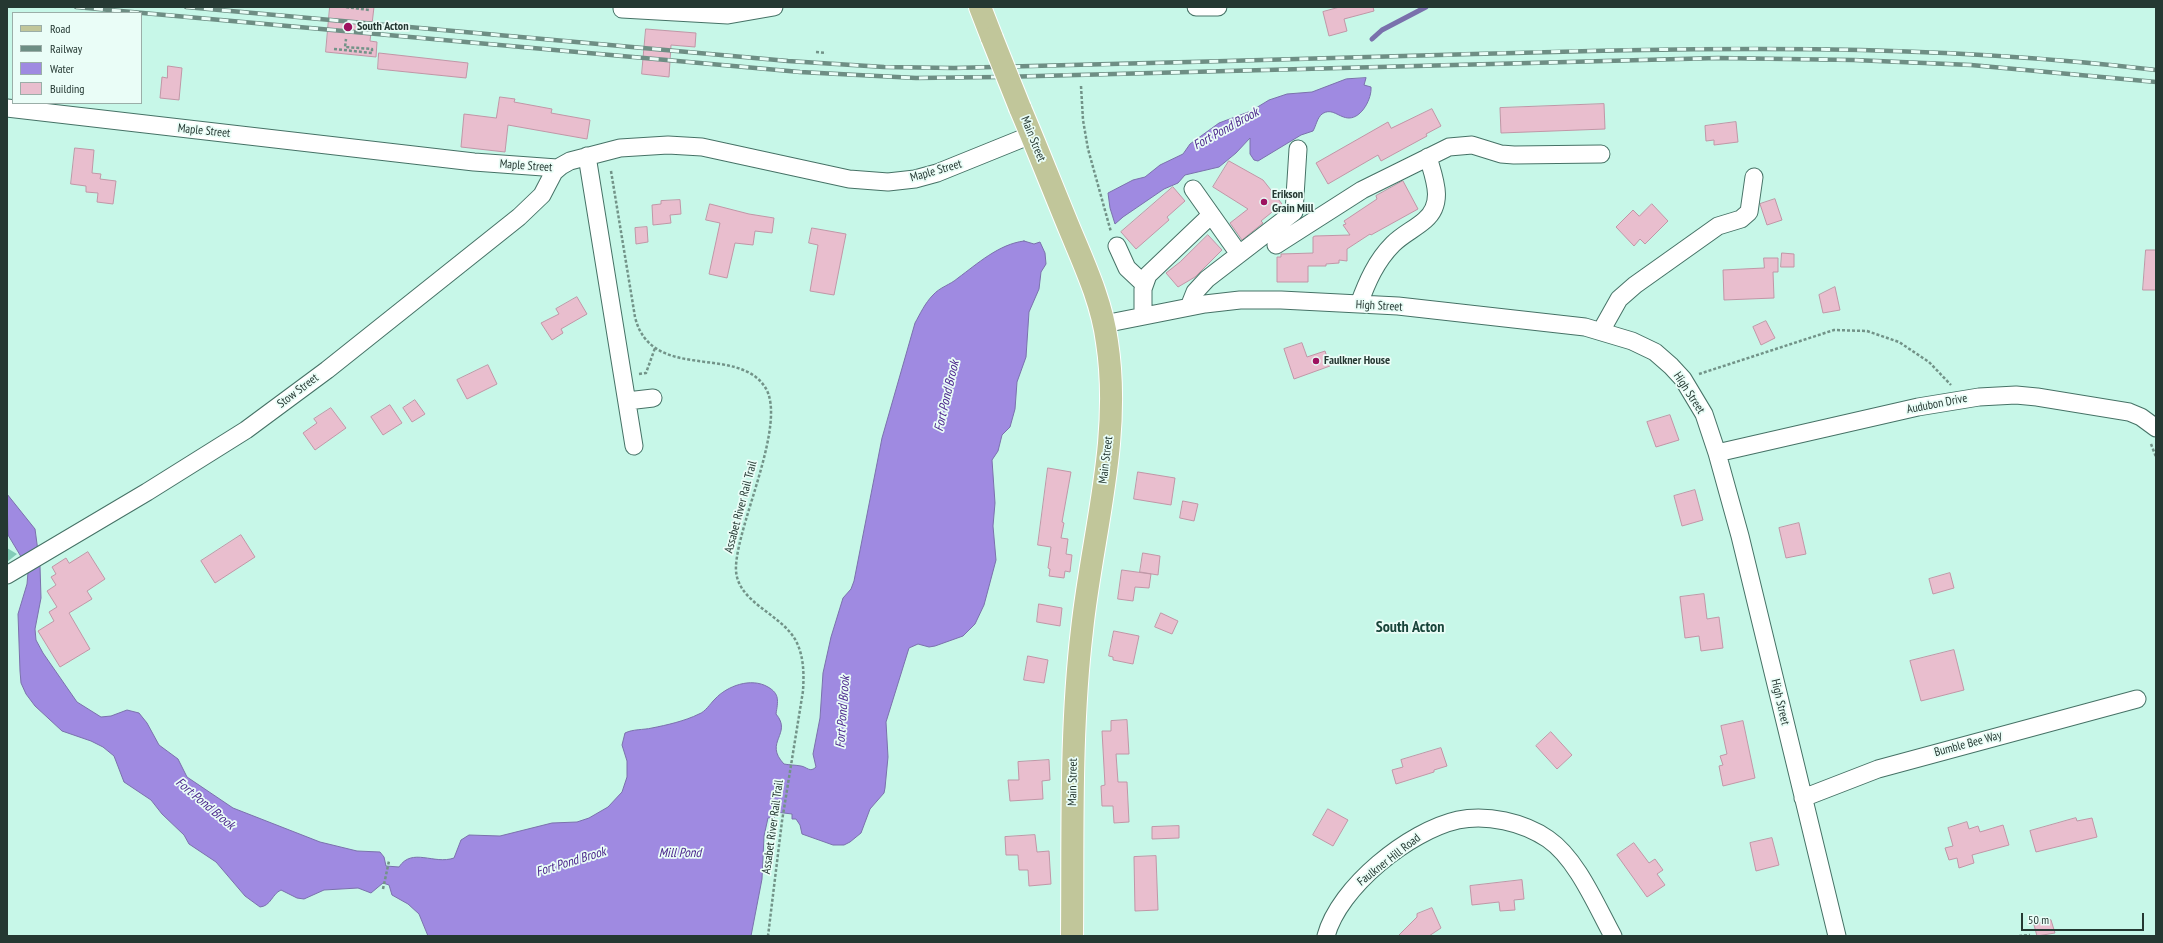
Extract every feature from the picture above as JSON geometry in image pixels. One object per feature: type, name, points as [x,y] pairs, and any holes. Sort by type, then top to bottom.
[{"type":"main road","name":"Main Street","points":[[980,7],[1094,290],[1104,324],[1111,372],[1111,421],[1106,464],[1085,600],[1078,675],[1074,772],[1072,936]]},
{"type":"street","points":[[622,9],[728,15],[774,7]]},
{"type":"street","points":[[1196,7],[1218,7]]},
{"type":"street","name":"Maple Street","points":[[7,108],[459,160],[557,168],[565,163],[587,156],[628,147],[668,145],[694,146],[849,179],[888,182],[915,179],[937,173],[1031,135]]},
{"type":"street","points":[[1276,245],[1362,190],[1428,157],[1450,148],[1466,145],[1514,155],[1601,154]]},
{"type":"street","points":[[1189,307],[1198,288],[1239,254],[1294,212],[1298,149]]},
{"type":"street","points":[[587,156],[634,446]]},
{"type":"street","points":[[1359,304],[1370,277],[1383,255],[1401,236],[1426,220],[1432,211],[1436,200],[1437,188],[1428,157]]},
{"type":"street","name":"Stow Street","points":[[12,571],[202,458],[300,390],[519,216],[542,194],[557,168]]},
{"type":"street","points":[[1601,331],[1619,299],[1635,285],[1718,226],[1741,218],[1749,212],[1754,177]]},
{"type":"street","points":[[1193,189],[1239,254]]},
{"type":"street","points":[[1143,316],[1144,284],[1153,269],[1211,215]]},
{"type":"street","points":[[1117,246],[1127,268],[1144,284]]},
{"type":"street","name":"High Street","points":[[1104,324],[1222,301],[1261,299],[1414,308],[1561,323],[1601,331],[1632,341],[1655,352],[1683,379],[1704,414],[1717,453],[1740,536],[1837,936]]},
{"type":"street","name":"Audubon Drive","points":[[1717,453],[1958,400],[1997,395],[2037,397],[2129,412],[2141,417],[2156,428]]},
{"type":"street","points":[[627,400],[653,398]]},
{"type":"street","name":"Bumble Bee Way","points":[[1803,798],[1878,768],[2137,699]]},
{"type":"street","name":"Faulkner Hill Road","points":[[1326,936],[1329,923],[1340,904],[1353,888],[1404,845],[1436,827],[1458,820],[1481,819],[1510,822],[1528,828],[1548,839],[1570,861],[1613,936]]},
{"type":"path","points":[[346,7],[369,10]]},
{"type":"path","points":[[334,50],[372,53],[372,49],[345,47],[346,39]]},
{"type":"path","points":[[816,52],[826,53]]},
{"type":"path","points":[[1081,86],[1083,120],[1090,158],[1098,180],[1105,214],[1117,246]]},
{"type":"path","name":"Assabet River Rail Trail","points":[[611,171],[636,323],[643,338],[655,348],[682,358],[745,371],[760,381],[770,396],[772,406],[772,422],[761,471],[751,499],[738,552],[736,572],[737,580],[745,593],[788,629],[800,650],[804,672],[803,691],[782,821],[768,936]]},
{"type":"path","points":[[1683,379],[1834,330],[1867,331],[1899,342],[1929,362],[1952,386],[1958,400]]},
{"type":"path","points":[[623,378],[646,373],[655,348]]},
{"type":"path","points":[[383,889],[389,861]]},
{"type":"path","points":[[2019,936],[2030,934]]},
{"type":"green space","points":[[7,548],[17,554],[7,562]]},
{"type":"water","points":[[1366,78],[1364,85],[1371,87],[1370,96],[1365,107],[1358,115],[1345,118],[1332,112],[1326,112],[1319,118],[1313,131],[1301,135],[1258,161],[1254,160],[1250,154],[1250,138],[1236,153],[1219,167],[1185,175],[1178,183],[1164,189],[1115,224],[1110,208],[1108,193],[1133,180],[1145,177],[1160,165],[1183,154],[1190,144],[1219,123],[1251,111],[1269,100],[1287,94],[1312,92],[1346,79]]},
{"type":"water","name":"Mill Pond","points":[[1024,241],[1034,244],[1040,242],[1045,253],[1046,264],[1041,272],[1039,289],[1029,312],[1026,357],[1017,382],[1015,409],[1010,427],[1002,435],[998,451],[992,460],[995,503],[993,526],[996,560],[984,605],[975,624],[963,636],[935,646],[929,647],[918,644],[909,648],[886,722],[888,757],[884,793],[870,809],[861,833],[844,845],[833,845],[802,834],[800,825],[796,819],[792,819],[792,814],[776,812],[775,817],[768,818],[764,836],[762,879],[751,936],[428,936],[419,914],[408,904],[392,895],[389,885],[383,883],[371,893],[358,888],[324,890],[304,899],[297,898],[281,890],[275,894],[267,904],[260,907],[245,896],[216,862],[189,844],[184,835],[162,814],[151,800],[124,782],[114,756],[103,747],[91,741],[62,731],[35,706],[26,694],[21,683],[18,614],[27,584],[28,572],[23,560],[8,535],[7,494],[35,529],[40,566],[41,598],[35,629],[36,640],[43,653],[77,702],[101,717],[111,716],[127,710],[139,713],[147,723],[159,745],[178,759],[187,777],[233,808],[320,842],[357,851],[380,852],[384,857],[386,866],[399,867],[404,861],[417,857],[439,860],[454,858],[461,840],[469,835],[500,836],[552,823],[577,822],[589,818],[608,807],[622,792],[627,777],[627,761],[622,745],[625,733],[670,724],[694,716],[703,712],[720,694],[740,684],[761,684],[775,692],[778,702],[776,714],[780,721],[781,727],[776,750],[778,756],[784,764],[801,766],[812,770],[816,767],[813,754],[820,718],[823,673],[831,637],[843,598],[851,589],[854,581],[882,438],[915,323],[928,301],[939,290],[997,250]]},
{"type":"building","points":[[330,7],[374,7],[370,41],[377,42],[376,57],[326,52]]},
{"type":"building","points":[[1340,7],[1373,7],[1374,11],[1344,19],[1347,31],[1329,36],[1323,12]]},
{"type":"building","points":[[646,29],[696,33],[695,47],[671,45],[669,77],[642,74]]},
{"type":"building","points":[[379,53],[468,63],[466,78],[378,69]]},
{"type":"building","points":[[168,66],[182,68],[179,100],[160,98],[162,77],[167,78]]},
{"type":"building","points":[[500,97],[515,99],[514,102],[552,109],[551,113],[590,120],[587,139],[508,125],[505,152],[461,147],[464,114],[496,118]]},
{"type":"building","points":[[1604,104],[1605,129],[1501,133],[1500,108]]},
{"type":"building","points":[[1432,109],[1441,126],[1426,134],[1427,136],[1381,161],[1378,155],[1328,184],[1316,163],[1388,122],[1391,128]]},
{"type":"building","points":[[1736,122],[1738,142],[1714,145],[1714,140],[1706,141],[1705,126]]},
{"type":"building","points":[[75,148],[94,150],[92,173],[101,174],[100,179],[116,181],[113,204],[97,202],[98,193],[86,192],[86,186],[71,184]]},
{"type":"building","name":"Erikson Grain Mill","points":[[1229,161],[1263,180],[1282,204],[1261,221],[1263,223],[1242,240],[1230,223],[1248,209],[1213,187]]},
{"type":"building","points":[[1403,181],[1418,209],[1371,235],[1370,234],[1347,249],[1347,261],[1339,260],[1339,263],[1326,264],[1326,266],[1308,266],[1308,282],[1277,282],[1277,257],[1281,257],[1281,254],[1313,253],[1313,237],[1315,236],[1350,235],[1343,225],[1346,224],[1344,221],[1377,199],[1376,196]]},
{"type":"building","points":[[1173,187],[1185,201],[1167,217],[1169,220],[1136,249],[1121,232]]},
{"type":"building","points":[[1775,199],[1782,220],[1767,225],[1760,204]]},
{"type":"building","points":[[680,200],[681,214],[670,215],[671,223],[653,225],[652,205],[661,204],[661,201]]},
{"type":"building","points":[[710,204],[749,214],[774,218],[772,233],[755,231],[753,245],[735,243],[727,278],[709,274],[720,223],[706,220]]},
{"type":"building","points":[[1652,204],[1668,221],[1645,244],[1640,239],[1634,246],[1616,227],[1633,210],[1639,216]]},
{"type":"building","points":[[647,227],[648,242],[636,244],[635,228]]},
{"type":"building","points":[[812,228],[846,234],[834,295],[810,291],[818,245],[809,243]]},
{"type":"building","points":[[1208,235],[1222,250],[1195,277],[1178,287],[1166,273],[1180,262]]},
{"type":"building","points":[[2146,250],[2156,250],[2156,290],[2143,290]]},
{"type":"building","points":[[1782,253],[1794,254],[1794,267],[1781,267]]},
{"type":"building","points":[[1764,258],[1778,258],[1778,272],[1773,272],[1774,298],[1724,300],[1723,270],[1764,268]]},
{"type":"building","points":[[1835,287],[1840,310],[1823,313],[1819,295]]},
{"type":"building","points":[[577,297],[587,314],[561,329],[563,333],[552,340],[541,323],[559,314],[556,309]]},
{"type":"building","points":[[1766,321],[1775,338],[1761,345],[1753,327]]},
{"type":"building","name":"Faulkner House","points":[[1302,343],[1307,357],[1325,351],[1330,366],[1294,379],[1284,349]]},
{"type":"building","points":[[488,365],[497,384],[467,399],[457,380]]},
{"type":"building","points":[[415,400],[425,414],[412,422],[403,408]]},
{"type":"building","points":[[390,405],[402,423],[383,435],[371,417]]},
{"type":"building","points":[[331,408],[346,428],[315,450],[303,433],[317,423],[314,419]]},
{"type":"building","points":[[1670,415],[1679,440],[1656,447],[1647,422]]},
{"type":"building","points":[[1048,468],[1071,472],[1062,522],[1064,523],[1061,538],[1068,539],[1066,554],[1072,555],[1070,572],[1065,571],[1064,578],[1049,576],[1050,569],[1048,568],[1051,547],[1038,545]]},
{"type":"building","points":[[1138,472],[1175,478],[1171,505],[1134,499]]},
{"type":"building","points":[[1695,490],[1703,520],[1682,526],[1674,496]]},
{"type":"building","points":[[1183,501],[1198,504],[1194,521],[1180,518]]},
{"type":"building","points":[[1799,523],[1806,554],[1786,558],[1779,528]]},
{"type":"building","points":[[241,535],[255,557],[215,583],[201,561]]},
{"type":"building","points":[[88,552],[105,579],[87,591],[92,599],[69,613],[90,649],[60,667],[38,631],[54,621],[49,612],[57,607],[47,591],[56,585],[51,577],[56,574],[52,567],[66,558],[69,563]]},
{"type":"building","points":[[1143,553],[1160,556],[1158,575],[1140,572]]},
{"type":"building","points":[[1122,570],[1151,574],[1149,588],[1135,587],[1133,601],[1118,599]]},
{"type":"building","points":[[1950,573],[1954,588],[1933,594],[1929,579]]},
{"type":"building","points":[[1704,594],[1707,619],[1719,617],[1723,648],[1701,651],[1699,636],[1685,638],[1680,597]]},
{"type":"building","points":[[1039,604],[1062,608],[1060,626],[1037,622]]},
{"type":"building","points":[[1161,613],[1178,621],[1172,634],[1155,627]]},
{"type":"building","points":[[1114,631],[1139,636],[1133,664],[1113,660],[1113,657],[1109,656]]},
{"type":"building","points":[[1954,650],[1964,690],[1921,701],[1910,661]]},
{"type":"building","points":[[1028,656],[1048,660],[1044,683],[1024,680]]},
{"type":"building","points":[[1127,720],[1129,754],[1116,754],[1118,782],[1127,782],[1129,822],[1114,823],[1113,806],[1102,806],[1101,786],[1105,785],[1102,731],[1111,731],[1111,721]]},
{"type":"building","points":[[1743,721],[1755,778],[1723,786],[1719,766],[1723,765],[1720,756],[1727,754],[1721,726]]},
{"type":"building","points":[[1551,732],[1572,755],[1557,769],[1536,746]]},
{"type":"building","points":[[1441,748],[1447,766],[1434,770],[1434,772],[1396,784],[1392,770],[1403,767],[1401,760]]},
{"type":"building","points":[[1049,760],[1050,780],[1042,781],[1043,799],[1010,801],[1008,780],[1019,780],[1018,762]]},
{"type":"building","points":[[1328,809],[1348,820],[1333,846],[1313,835]]},
{"type":"building","points":[[2076,818],[2077,821],[2092,818],[2097,837],[2036,852],[2030,831]]},
{"type":"building","points":[[1967,822],[1969,829],[1978,826],[1980,832],[2003,825],[2009,845],[1972,855],[1974,863],[1959,868],[1957,858],[1949,860],[1945,848],[1953,846],[1948,828]]},
{"type":"building","points":[[1179,826],[1179,838],[1152,839],[1152,827]]},
{"type":"building","points":[[1035,835],[1037,852],[1049,851],[1051,884],[1029,886],[1028,870],[1019,870],[1018,855],[1006,855],[1005,837]]},
{"type":"building","points":[[1772,838],[1779,865],[1756,871],[1750,843]]},
{"type":"building","points":[[1634,843],[1649,863],[1655,859],[1663,870],[1657,874],[1665,885],[1647,897],[1617,855]]},
{"type":"building","points":[[1156,856],[1158,910],[1135,911],[1134,857]]},
{"type":"building","points":[[1522,880],[1524,899],[1514,900],[1515,910],[1500,911],[1499,902],[1472,905],[1470,886]]},
{"type":"building","points":[[1432,908],[1441,928],[1429,936],[1398,936],[1417,917],[1417,914]]},
{"type":"building","points":[[2051,920],[2055,933],[2037,936],[2034,925]]},
{"type":"waterway","name":"Fort Pond Brook","points":[[1372,39],[1382,30],[1426,7]]},
{"type":"railway","points":[[76,7],[132,12]]},
{"type":"railway","points":[[186,7],[788,61],[884,67],[954,68],[1644,50],[1815,49],[1986,55],[2071,61],[2156,70]]},
{"type":"railway","points":[[142,13],[800,72],[916,78],[1718,58],[1854,60],[1971,65],[2156,82]]},
{"type":"place","name":"South Acton","points":[[348,27]]},
{"type":"place","name":"Erikson Grain Mill","points":[[1264,202]]},
{"type":"place","name":"Faulkner House","points":[[1316,361]]},
{"type":"district","name":"South Acton","points":[[1410,627]]}]
